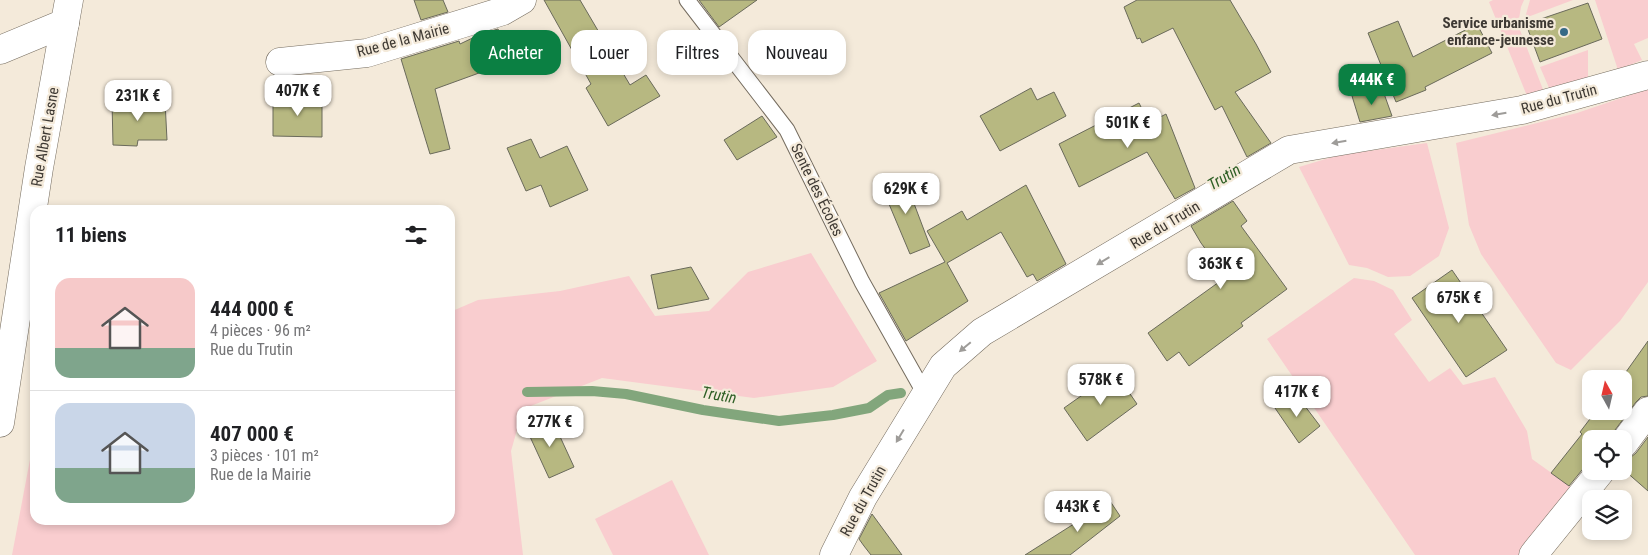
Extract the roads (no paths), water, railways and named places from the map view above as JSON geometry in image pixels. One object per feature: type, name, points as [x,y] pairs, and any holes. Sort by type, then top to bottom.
[{"type":"street","name":"Rue de la Mairie","points":[[280,62],[367,53],[503,11],[522,0]]},
{"type":"street","points":[[0,50],[67,12]]},
{"type":"street","name":"Rue Albert Lasne","points":[[32,205],[67,12]]},
{"type":"street","name":"Rue du Trutin","points":[[834,555],[863,497],[943,366],[982,332],[1289,150],[1522,110],[1648,75]]},
{"type":"street","name":"Rue Albert Lasne","points":[[0,423],[30,222]]},
{"type":"street","points":[[1632,432],[1648,411]]},
{"type":"street","points":[[1532,555],[1594,480]]},
{"type":"lane","name":"Sente des Écoles","points":[[687,0],[787,130],[862,282],[925,394]]},
{"type":"waterway","name":"Trutin","points":[[527,392],[592,391],[626,394],[703,410],[779,421],[833,415],[869,408],[888,395],[901,393]]},
{"type":"place","name":"Service urbanisme enfance-jeunesse","points":[[1564,32]]}]
